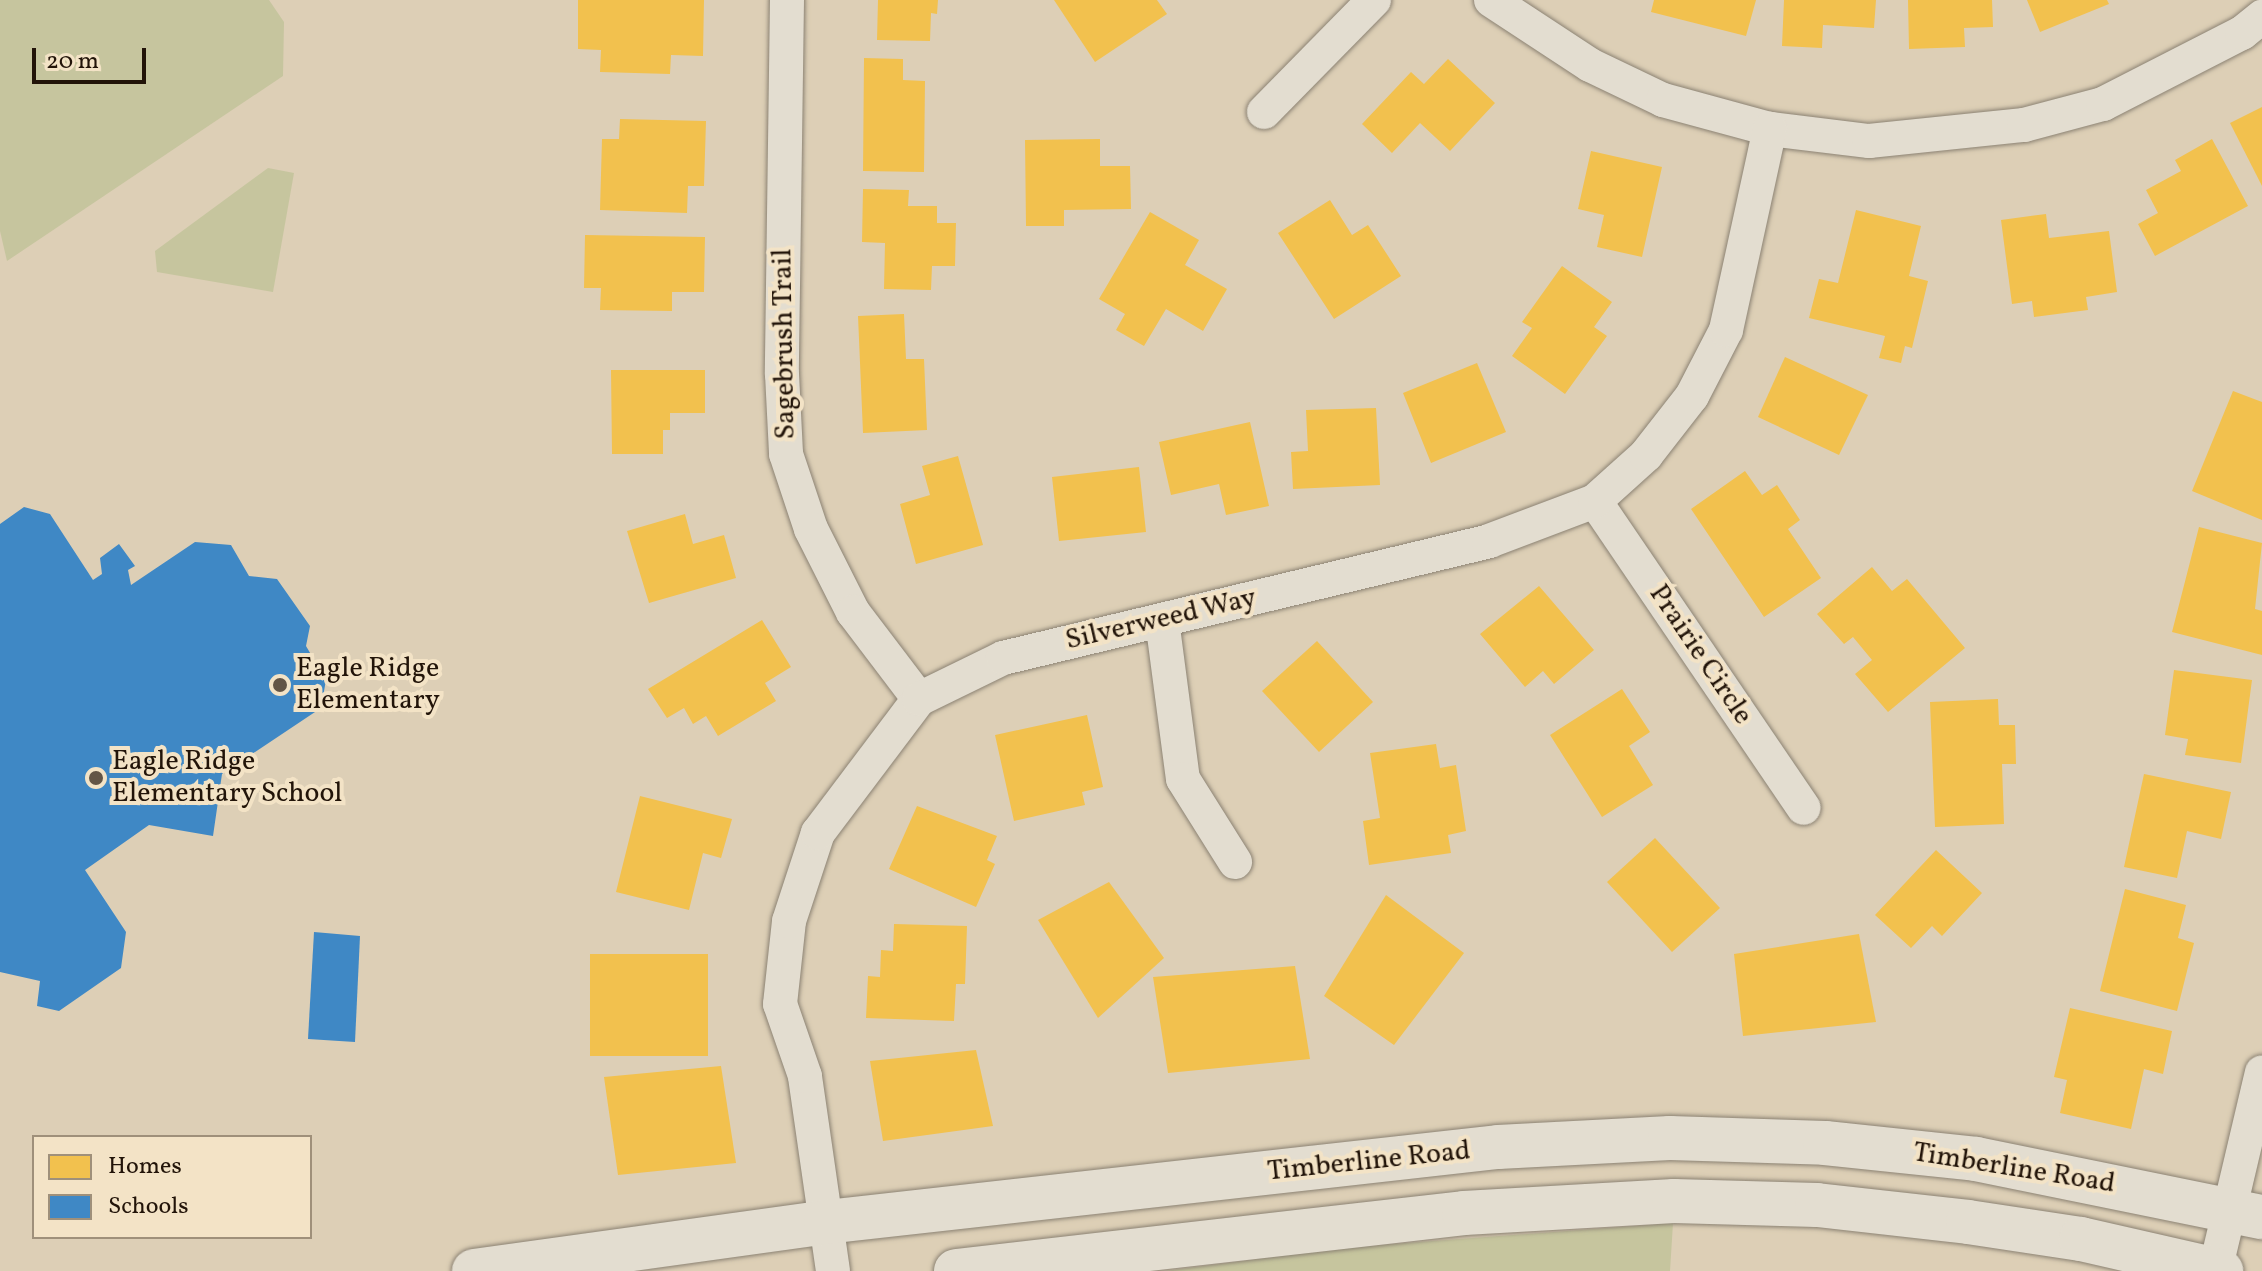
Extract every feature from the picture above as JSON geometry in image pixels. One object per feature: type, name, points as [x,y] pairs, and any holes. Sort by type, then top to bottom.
[{"type":"street","name":"Sagebrush Trail","points":[[787,0],[782,374],[786,454],[811,529],[853,612],[919,699]]},
{"type":"street","points":[[1264,112],[1374,0]]},
{"type":"street","points":[[1491,0],[1590,65],[1663,100],[1770,129],[1869,141],[2024,125],[2103,104],[2242,33],[2262,17]]},
{"type":"street","name":"Silverweed Way","points":[[833,1271],[805,1076],[780,1004],[789,921],[818,833],[919,699],[1003,658],[1489,541],[1595,501],[1646,455],[1692,396],[1726,330],[1770,129]]},
{"type":"street","name":"Prairie Circle","points":[[1595,501],[1804,808]]},
{"type":"street","points":[[1162,620],[1183,779],[1235,862]]},
{"type":"street","points":[[2217,1271],[2245,1212],[2262,1072]]},
{"type":"street","name":"Timberline Road","points":[[474,1271],[826,1222],[1498,1147],[1670,1138],[1825,1143],[1976,1159],[2245,1212]]},
{"type":"street","name":"Timberline Road","points":[[956,1271],[1464,1213],[1674,1201],[1817,1205],[1968,1222],[2081,1239],[2217,1271]]},
{"type":"green space","points":[[0,0],[269,0],[284,22],[283,76],[7,261],[0,231]]},
{"type":"green space","points":[[268,168],[294,173],[273,292],[157,272],[155,251]]},
{"type":"green space","points":[[1673,1223],[1670,1271],[1165,1271],[1352,1247]]},
{"type":"building: Homes","points":[[578,0],[704,0],[703,56],[671,55],[670,74],[600,72],[601,50],[578,49]]},
{"type":"building: Homes","points":[[878,0],[938,0],[937,14],[931,13],[930,41],[877,40]]},
{"type":"building: Homes","points":[[1054,0],[1157,0],[1167,14],[1095,62]]},
{"type":"building: Homes","points":[[1654,0],[1756,0],[1746,36],[1651,12]]},
{"type":"building: Homes","points":[[1784,0],[1876,0],[1874,28],[1823,25],[1822,48],[1782,46]]},
{"type":"building: Homes","points":[[1908,0],[1992,0],[1993,27],[1964,28],[1965,47],[1909,49]]},
{"type":"building: Homes","points":[[2027,0],[2107,0],[2109,4],[2040,32]]},
{"type":"building: Homes","points":[[864,58],[903,59],[903,80],[925,81],[924,172],[863,171]]},
{"type":"building: Homes","points":[[1448,59],[1495,103],[1450,151],[1420,123],[1392,153],[1362,124],[1411,72],[1424,84]]},
{"type":"building: Homes","points":[[2262,107],[2262,186],[2230,123]]},
{"type":"building: Homes","points":[[620,119],[706,121],[704,186],[688,186],[687,213],[600,210],[602,139],[619,139]]},
{"type":"building: Homes","points":[[1100,139],[1100,166],[1130,166],[1131,209],[1064,210],[1064,226],[1026,226],[1025,140]]},
{"type":"building: Homes","points":[[2212,139],[2248,206],[2155,256],[2138,224],[2158,213],[2146,190],[2181,171],[2175,160]]},
{"type":"building: Homes","points":[[1591,151],[1662,167],[1642,257],[1597,247],[1604,215],[1578,209]]},
{"type":"building: Homes","points":[[863,189],[909,190],[908,206],[937,206],[937,223],[956,223],[955,266],[932,266],[931,290],[884,289],[885,243],[862,242]]},
{"type":"building: Homes","points":[[1330,200],[1352,235],[1368,225],[1401,276],[1334,319],[1278,233]]},
{"type":"building: Homes","points":[[1856,210],[1921,226],[1909,276],[1928,281],[1912,348],[1905,346],[1901,363],[1879,358],[1885,336],[1809,318],[1819,279],[1838,283]]},
{"type":"building: Homes","points":[[1150,212],[1199,240],[1185,265],[1227,289],[1203,331],[1166,309],[1144,346],[1116,330],[1125,314],[1099,299]]},
{"type":"building: Homes","points":[[2046,214],[2049,238],[2109,231],[2117,292],[2086,297],[2088,310],[2034,317],[2032,301],[2012,304],[2001,220]]},
{"type":"building: Homes","points":[[585,235],[705,237],[704,292],[672,292],[672,311],[600,310],[601,288],[584,288]]},
{"type":"building: Homes","points":[[1562,266],[1612,302],[1594,327],[1607,336],[1565,394],[1512,356],[1532,328],[1522,322]]},
{"type":"building: Homes","points":[[904,314],[906,359],[924,359],[927,430],[863,433],[858,316]]},
{"type":"building: Homes","points":[[1785,357],[1868,395],[1839,455],[1758,417]]},
{"type":"building: Homes","points":[[1477,363],[1506,432],[1431,463],[1403,393]]},
{"type":"building: Homes","points":[[611,370],[705,370],[705,413],[670,413],[670,430],[663,430],[663,454],[612,454]]},
{"type":"building: Homes","points":[[2233,391],[2262,402],[2262,520],[2192,491]]},
{"type":"building: Homes","points":[[1376,408],[1380,485],[1293,489],[1291,452],[1308,451],[1306,410]]},
{"type":"building: Homes","points":[[1250,422],[1269,506],[1226,515],[1219,484],[1171,495],[1159,442]]},
{"type":"building: Homes","points":[[958,456],[983,545],[916,564],[900,504],[930,495],[922,466]]},
{"type":"building: Homes","points":[[1139,467],[1146,532],[1059,541],[1052,477]]},
{"type":"building: Homes","points":[[1745,471],[1762,495],[1777,485],[1800,520],[1788,529],[1821,578],[1764,617],[1691,509]]},
{"type":"building: Homes","points":[[685,514],[693,544],[724,535],[736,578],[649,603],[627,531]]},
{"type":"building: Homes","points":[[2199,527],[2262,543],[2255,609],[2262,611],[2262,655],[2172,632]]},
{"type":"building: Homes","points":[[1872,567],[1892,591],[1907,579],[1965,648],[1888,712],[1855,674],[1872,660],[1853,637],[1844,644],[1817,614]]},
{"type":"building: Homes","points":[[1539,586],[1594,650],[1554,684],[1543,671],[1525,687],[1480,634]]},
{"type":"building: Homes","points":[[762,620],[791,667],[765,683],[776,701],[718,736],[706,716],[693,724],[684,708],[667,718],[648,689]]},
{"type":"building: Homes","points":[[1317,641],[1373,702],[1319,752],[1262,691]]},
{"type":"building: Homes","points":[[2174,670],[2252,680],[2241,763],[2185,755],[2188,739],[2165,735]]},
{"type":"building: Homes","points":[[1622,689],[1650,732],[1629,746],[1653,785],[1602,817],[1550,735]]},
{"type":"building: Homes","points":[[1998,699],[1999,725],[2015,725],[2016,764],[2002,764],[2004,824],[1935,827],[1930,702]]},
{"type":"building: Homes","points":[[1087,715],[1103,787],[1082,792],[1085,805],[1014,821],[995,735]]},
{"type":"building: Homes","points":[[1436,744],[1440,768],[1456,765],[1466,831],[1448,835],[1451,853],[1369,865],[1363,821],[1380,818],[1370,753]]},
{"type":"building: Homes","points":[[2144,774],[2231,792],[2221,839],[2187,831],[2177,878],[2124,867]]},
{"type":"building: Homes","points":[[640,796],[732,819],[721,858],[703,853],[689,910],[616,892]]},
{"type":"building: Homes","points":[[917,806],[997,836],[987,860],[995,864],[976,907],[889,869]]},
{"type":"building: Homes","points":[[1655,838],[1720,908],[1672,952],[1607,882]]},
{"type":"building: Homes","points":[[1936,850],[1982,893],[1942,936],[1932,926],[1911,948],[1875,915]]},
{"type":"building: Homes","points":[[1109,882],[1164,958],[1098,1018],[1038,920]]},
{"type":"building: Homes","points":[[2125,889],[2186,905],[2178,938],[2194,943],[2177,1011],[2100,991]]},
{"type":"building: Homes","points":[[1386,895],[1464,953],[1394,1045],[1324,996]]},
{"type":"building: Homes","points":[[894,924],[967,926],[965,984],[956,984],[954,1021],[866,1018],[868,976],[880,977],[881,950],[893,951]]},
{"type":"building: Homes","points":[[1859,934],[1876,1022],[1743,1036],[1734,954]]},
{"type":"building: Homes","points":[[590,954],[708,954],[708,1056],[590,1056]]},
{"type":"building: Homes","points":[[1295,966],[1310,1059],[1168,1073],[1153,977]]},
{"type":"building: Homes","points":[[2070,1008],[2172,1031],[2163,1074],[2144,1069],[2131,1129],[2060,1113],[2067,1080],[2054,1077]]},
{"type":"building: Homes","points":[[976,1050],[993,1126],[883,1141],[870,1061]]},
{"type":"building: Homes","points":[[721,1066],[736,1163],[618,1175],[604,1077]]},
{"type":"building: Schools","points":[[24,507],[50,514],[93,580],[102,574],[100,558],[119,544],[135,566],[128,570],[131,585],[195,542],[231,545],[249,576],[277,579],[310,626],[306,646],[326,680],[321,708],[222,774],[213,836],[149,825],[85,870],[126,932],[121,968],[59,1011],[37,1006],[40,981],[0,972],[0,524]]},
{"type":"building: Schools","points":[[314,932],[360,936],[355,1042],[308,1039]]},
{"type":"place","name":"Eagle Ridge Elementary","points":[[280,685]]},
{"type":"place","name":"Eagle Ridge Elementary School","points":[[96,778]]}]
